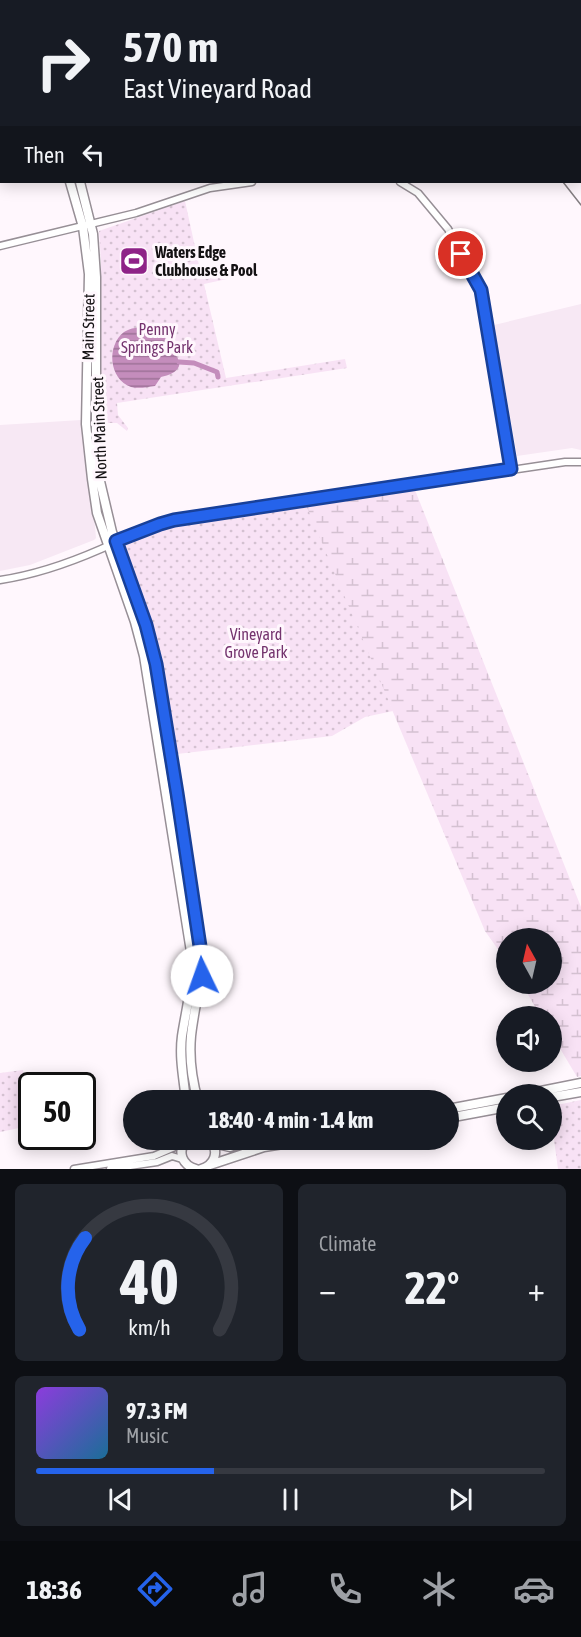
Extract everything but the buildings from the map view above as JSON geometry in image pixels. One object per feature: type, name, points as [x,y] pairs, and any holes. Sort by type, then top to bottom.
[{"type":"main road","name":"Main Street","points":[[70,183],[87,226],[89,288],[87,432],[97,513],[112,543]]},
{"type":"main road","name":"Main Street","points":[[80,183],[96,278]]},
{"type":"main road","name":"North Main Street","points":[[96,278],[96,441],[99,477],[112,532],[112,543],[144,656],[192,967],[182,1038],[181,1064],[185,1090]]},
{"type":"main road","name":"North Main Street","points":[[112,543],[146,625],[156,664],[179,800],[201,953],[202,976],[191,1034],[191,1066],[196,1090]]},
{"type":"main road","points":[[562,1087],[581,1083]]},
{"type":"main road","points":[[562,1096],[581,1092]]},
{"type":"main road","points":[[459,1107],[496,1100]]},
{"type":"main road","points":[[459,1116],[496,1109]]},
{"type":"main road","points":[[181,1150],[182,1159],[192,1168]]},
{"type":"main road","points":[[205,1168],[216,1153],[215,1150]]},
{"type":"main road","points":[[205,1168],[258,1150]]},
{"type":"street","points":[[0,246],[136,213],[210,188],[245,183]]},
{"type":"street","points":[[402,183],[418,193],[448,229],[481,290],[511,469]]},
{"type":"street","points":[[0,580],[26,576],[174,520],[511,469],[581,462]]},
{"type":"street","points":[[74,1169],[154,1156],[166,1150]]},
{"type":"street","points":[[110,1169],[157,1162],[172,1156],[182,1159]]},
{"type":"shaded area","points":[[581,304],[581,450],[572,448],[517,456],[494,325]]},
{"type":"shaded area","points":[[147,326],[160,331],[168,342],[167,347],[177,357],[179,365],[173,373],[161,377],[155,386],[131,387],[118,377],[114,370],[112,362],[114,345],[124,332]]},
{"type":"shaded area","points":[[81,420],[86,424],[96,538],[30,565],[0,571],[0,425]]},
{"type":"green space","name":"Penny Springs Park","points":[[185,201],[202,279],[226,274],[227,279],[204,284],[226,378],[345,359],[347,368],[117,403],[118,415],[128,428],[127,431],[117,423],[99,423],[101,262],[99,231]]},
{"type":"green space","points":[[415,490],[581,907],[581,1076],[577,1077],[562,1052],[562,1006],[535,1006],[528,994],[562,994],[562,928],[496,928],[496,946],[485,931],[385,693],[377,681],[306,506]]},
{"type":"green space","name":"Vineyard Grove Park","points":[[306,505],[393,711],[365,717],[332,736],[177,754],[168,726],[149,626],[125,544],[145,535],[190,522]]},
{"type":"green space","points":[[23,1070],[23,1072],[18,1072],[18,1128],[0,1132],[0,1073]]},
{"type":"green space","points":[[581,1100],[581,1169],[558,1169],[555,1150],[562,1150],[562,1104]]},
{"type":"waterway","points":[[179,362],[194,363],[217,372],[218,377]]},
{"type":"railway","points":[[564,183],[581,205]]},
{"type":"place","name":"Waters Edge Clubhouse & Pool","points":[[134,261]]},
{"type":"route","points":[[202,976],[201,953],[156,664],[146,625],[116,541],[174,520],[511,469],[481,290],[461,254]]}]
